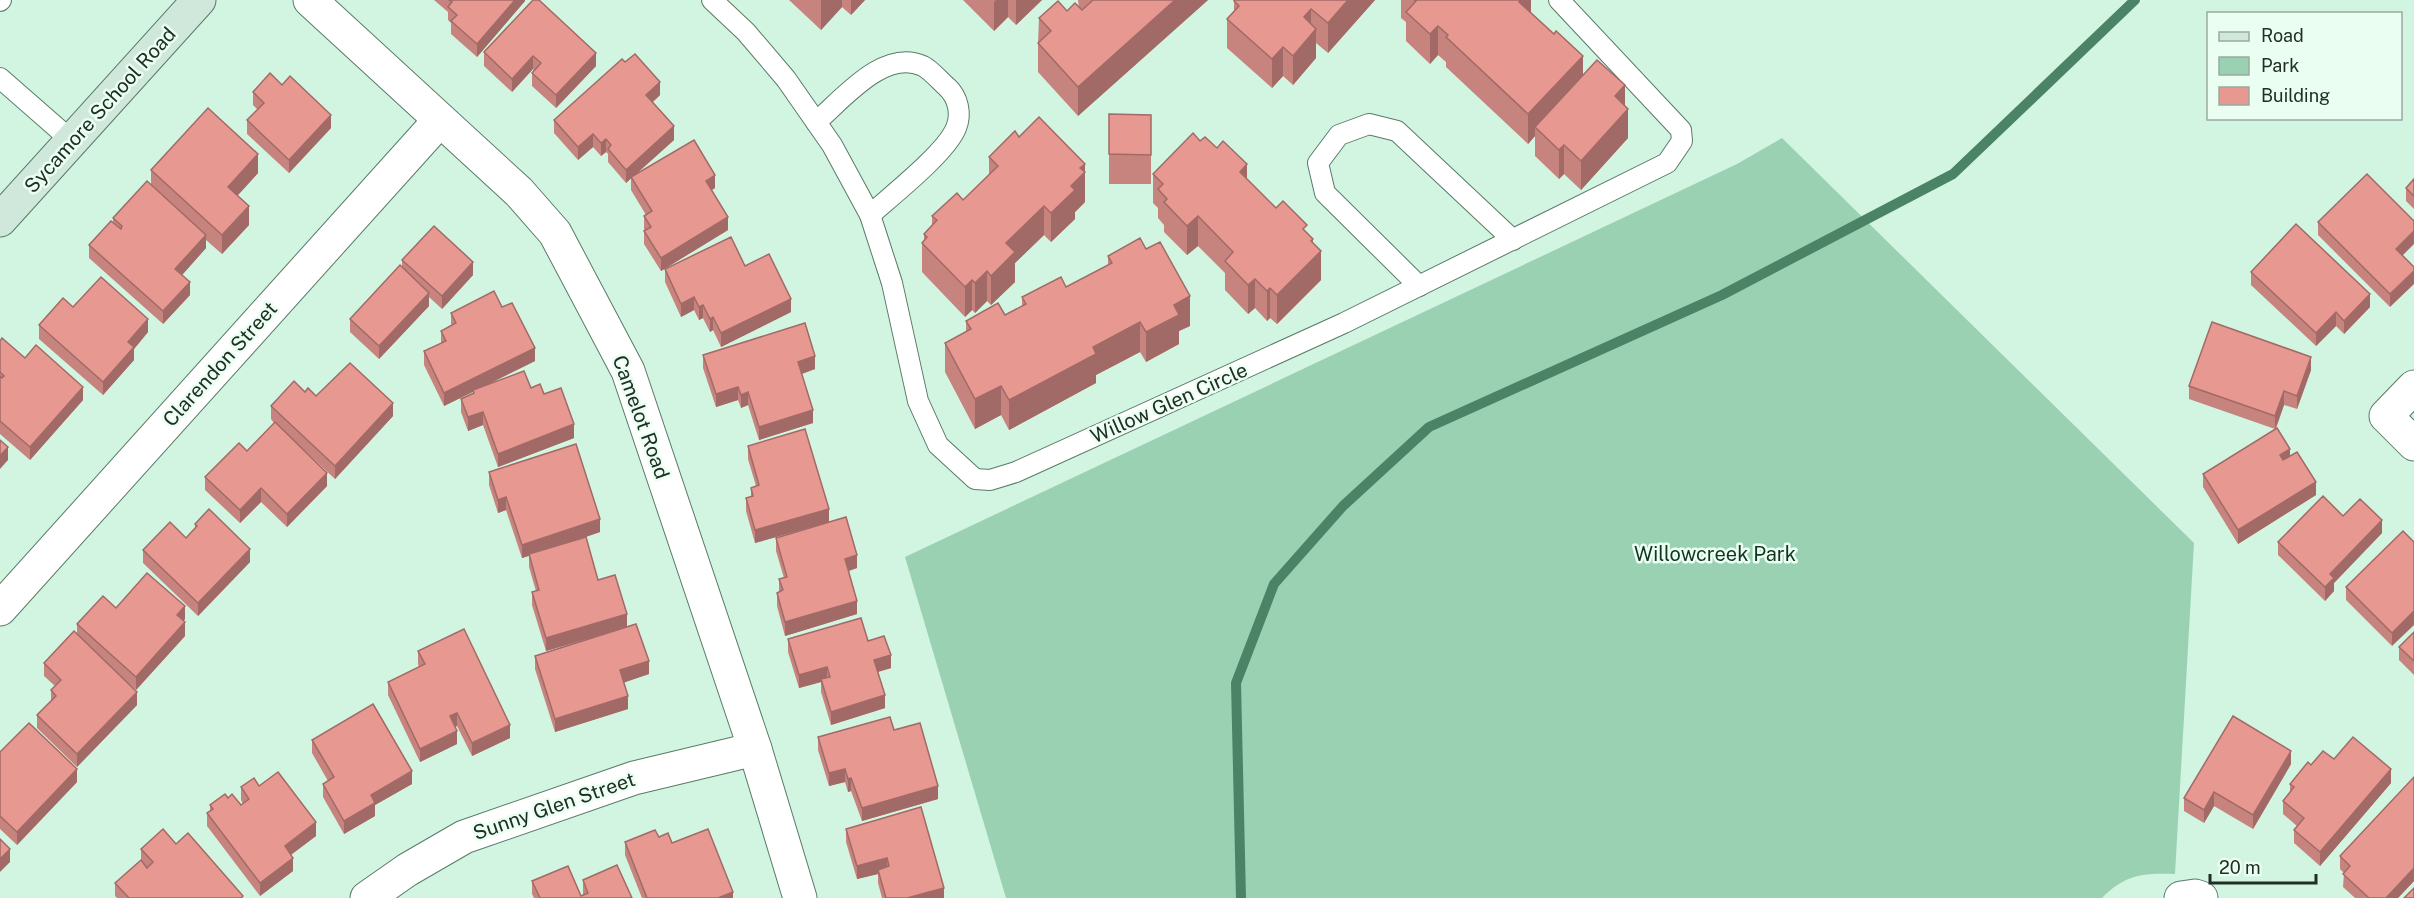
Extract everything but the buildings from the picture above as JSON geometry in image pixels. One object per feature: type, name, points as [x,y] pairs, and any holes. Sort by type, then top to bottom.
[{"type":"main road","name":"Sycamore School Road","points":[[0,220],[199,0]]},
{"type":"street","name":"Camelot Road","points":[[310,0],[519,192],[555,233],[628,371],[755,749],[800,898]]},
{"type":"street","name":"Clarendon Street","points":[[0,609],[440,120]]},
{"type":"street","points":[[2414,387],[2386,416],[2414,444]]},
{"type":"street","name":"Sunny Glen Street","points":[[368,898],[407,870],[464,837],[634,778],[755,749]]},
{"type":"lane","name":"Willow Glen Circle","points":[[712,0],[746,32],[786,79],[832,145],[870,215],[892,283],[918,401],[938,446],[975,479],[990,480],[1016,472],[1333,328],[1667,164],[1682,141],[1681,130],[1559,0]]},
{"type":"lane","points":[[816,122],[880,67],[900,61],[924,66],[952,91],[960,109],[957,127],[947,145],[870,215]]},
{"type":"lane","points":[[0,78],[72,141]]},
{"type":"lane","points":[[1419,286],[1325,193],[1318,163],[1339,135],[1369,124],[1397,131],[1513,240]]},
{"type":"green space","name":"Willowcreek Park","points":[[1782,138],[2194,543],[2175,874],[2136,877],[2119,884],[2102,898],[1006,898],[905,557],[1737,164]]},
{"type":"waterway","points":[[1241,898],[1236,683],[1274,584],[1343,506],[1429,427],[1722,295],[1953,174],[2135,0]]}]
